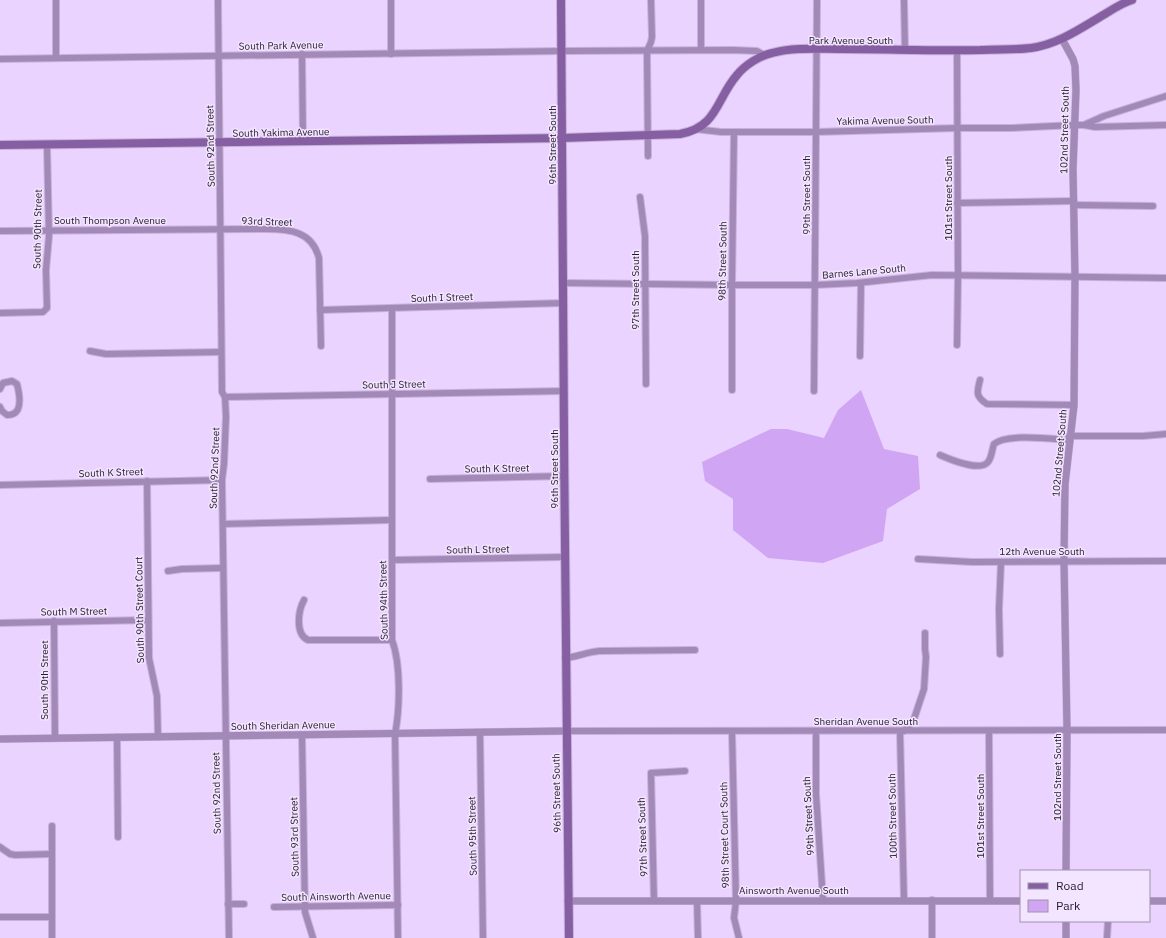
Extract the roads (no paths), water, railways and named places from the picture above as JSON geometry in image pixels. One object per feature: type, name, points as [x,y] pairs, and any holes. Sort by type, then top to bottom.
[{"type":"main road","name":"96th Street South","points":[[561,0],[564,283],[564,658],[569,938]]},
{"type":"main road","name":"Park Avenue South","points":[[764,55],[778,51],[1030,48],[1046,45],[1062,39],[1116,7],[1132,0]]},
{"type":"main road","name":"Yakima Avenue South","points":[[562,138],[680,134],[695,129],[712,117],[737,75],[745,67],[764,55]]},
{"type":"main road","name":"South Yakima Avenue","points":[[0,145],[562,138]]},
{"type":"street","points":[[56,0],[56,58]]},
{"type":"street","name":"South 92nd Street","points":[[218,0],[221,352],[222,392],[225,397],[224,464],[222,480],[229,938]]},
{"type":"street","points":[[390,54],[391,0]]},
{"type":"street","points":[[648,156],[647,51],[652,37],[651,0]]},
{"type":"street","points":[[701,0],[701,50]]},
{"type":"street","name":"99th Street South","points":[[814,391],[816,0]]},
{"type":"street","points":[[904,0],[905,50]]},
{"type":"street","name":"102nd Street South","points":[[1062,39],[1070,52],[1075,66],[1074,405],[1064,484],[1067,731],[1066,870]]},
{"type":"street","name":"Park Avenue South","points":[[562,51],[751,50],[764,55]]},
{"type":"street","name":"101st Street South","points":[[957,50],[957,345]]},
{"type":"street","name":"South Park Avenue","points":[[0,59],[562,51]]},
{"type":"street","points":[[302,54],[303,141]]},
{"type":"street","points":[[1084,125],[1104,116],[1166,96]]},
{"type":"street","name":"Yakima Avenue South","points":[[695,129],[734,132],[816,132],[1011,128],[1075,125],[1095,127],[1166,125]]},
{"type":"street","name":"98th Street South","points":[[732,390],[734,132]]},
{"type":"street","name":"South 90th Street","points":[[0,313],[43,312],[46,308],[48,230],[47,145]]},
{"type":"street","name":"97th Street South","points":[[640,196],[645,236],[646,384]]},
{"type":"street","points":[[957,203],[1074,203],[1153,206]]},
{"type":"street","name":"93rd Street","points":[[220,230],[284,229],[292,230],[303,236],[313,245],[319,258],[320,310]]},
{"type":"street","name":"South Thompson Avenue","points":[[0,231],[220,230]]},
{"type":"street","name":"Barnes Lane South","points":[[564,283],[732,286],[815,285],[861,283],[922,275],[1166,278]]},
{"type":"street","points":[[860,356],[861,283]]},
{"type":"street","name":"South I Street","points":[[320,310],[564,304]]},
{"type":"street","name":"South 94th Street","points":[[392,309],[392,640],[396,651],[398,673],[398,720],[395,734],[398,938]]},
{"type":"street","points":[[320,310],[321,346]]},
{"type":"street","points":[[90,351],[106,354],[221,352]]},
{"type":"street","points":[[980,380],[978,394],[980,399],[987,404],[1074,405]]},
{"type":"street","points":[[0,389],[3,383],[12,381],[17,384],[19,392],[17,411],[13,414],[7,415],[0,407]]},
{"type":"street","name":"South J Street","points":[[225,397],[564,391]]},
{"type":"street","points":[[940,455],[961,462],[981,465],[986,464],[989,461],[994,444],[1001,439],[1017,437],[1069,438],[1166,434]]},
{"type":"street","name":"South K Street","points":[[430,479],[564,476]]},
{"type":"street","name":"South K Street","points":[[0,485],[222,480]]},
{"type":"street","name":"South 90th Street Court","points":[[146,481],[149,658],[157,696],[158,737]]},
{"type":"street","points":[[223,524],[392,520]]},
{"type":"street","name":"South L Street","points":[[393,560],[564,557]]},
{"type":"street","name":"12th Avenue South","points":[[918,560],[1001,562],[1166,561]]},
{"type":"street","points":[[1000,654],[999,609],[1001,562]]},
{"type":"street","points":[[168,571],[182,568],[223,568]]},
{"type":"street","points":[[304,600],[300,615],[300,631],[304,638],[314,641],[392,640]]},
{"type":"street","name":"South M Street","points":[[0,622],[148,620]]},
{"type":"street","name":"South 90th Street","points":[[54,621],[55,738]]},
{"type":"street","points":[[902,731],[913,722],[924,689],[926,657],[925,633]]},
{"type":"street","points":[[564,658],[579,656],[587,652],[599,651],[695,650]]},
{"type":"street","name":"Sheridan Avenue South","points":[[565,731],[1166,730]]},
{"type":"street","name":"South Sheridan Avenue","points":[[0,739],[565,731]]},
{"type":"street","name":"98th Street Court South","points":[[732,731],[736,901],[734,918],[739,938]]},
{"type":"street","name":"99th Street South","points":[[816,731],[816,794],[823,900]]},
{"type":"street","name":"100th Street South","points":[[902,731],[904,900]]},
{"type":"street","name":"101st Street South","points":[[989,731],[990,901]]},
{"type":"street","name":"South 95th Street","points":[[480,733],[483,938]]},
{"type":"street","name":"South 93rd Street","points":[[302,735],[305,906],[306,918],[313,938]]},
{"type":"street","points":[[117,737],[118,837]]},
{"type":"street","name":"97th Street South","points":[[654,901],[651,773],[685,771]]},
{"type":"street","points":[[52,826],[52,938]]},
{"type":"street","points":[[0,847],[10,854],[52,854]]},
{"type":"street","points":[[932,900],[932,938]]},
{"type":"street","name":"Ainsworth Avenue South","points":[[568,901],[1020,901]]},
{"type":"street","points":[[697,901],[698,938]]},
{"type":"street","points":[[1150,901],[1166,901]]},
{"type":"street","points":[[228,904],[244,904]]},
{"type":"street","name":"South Ainsworth Avenue","points":[[274,907],[398,905]]},
{"type":"street","points":[[0,917],[52,917]]},
{"type":"street","points":[[1066,922],[1066,938]]},
{"type":"street","points":[[1107,938],[1108,922]]}]
